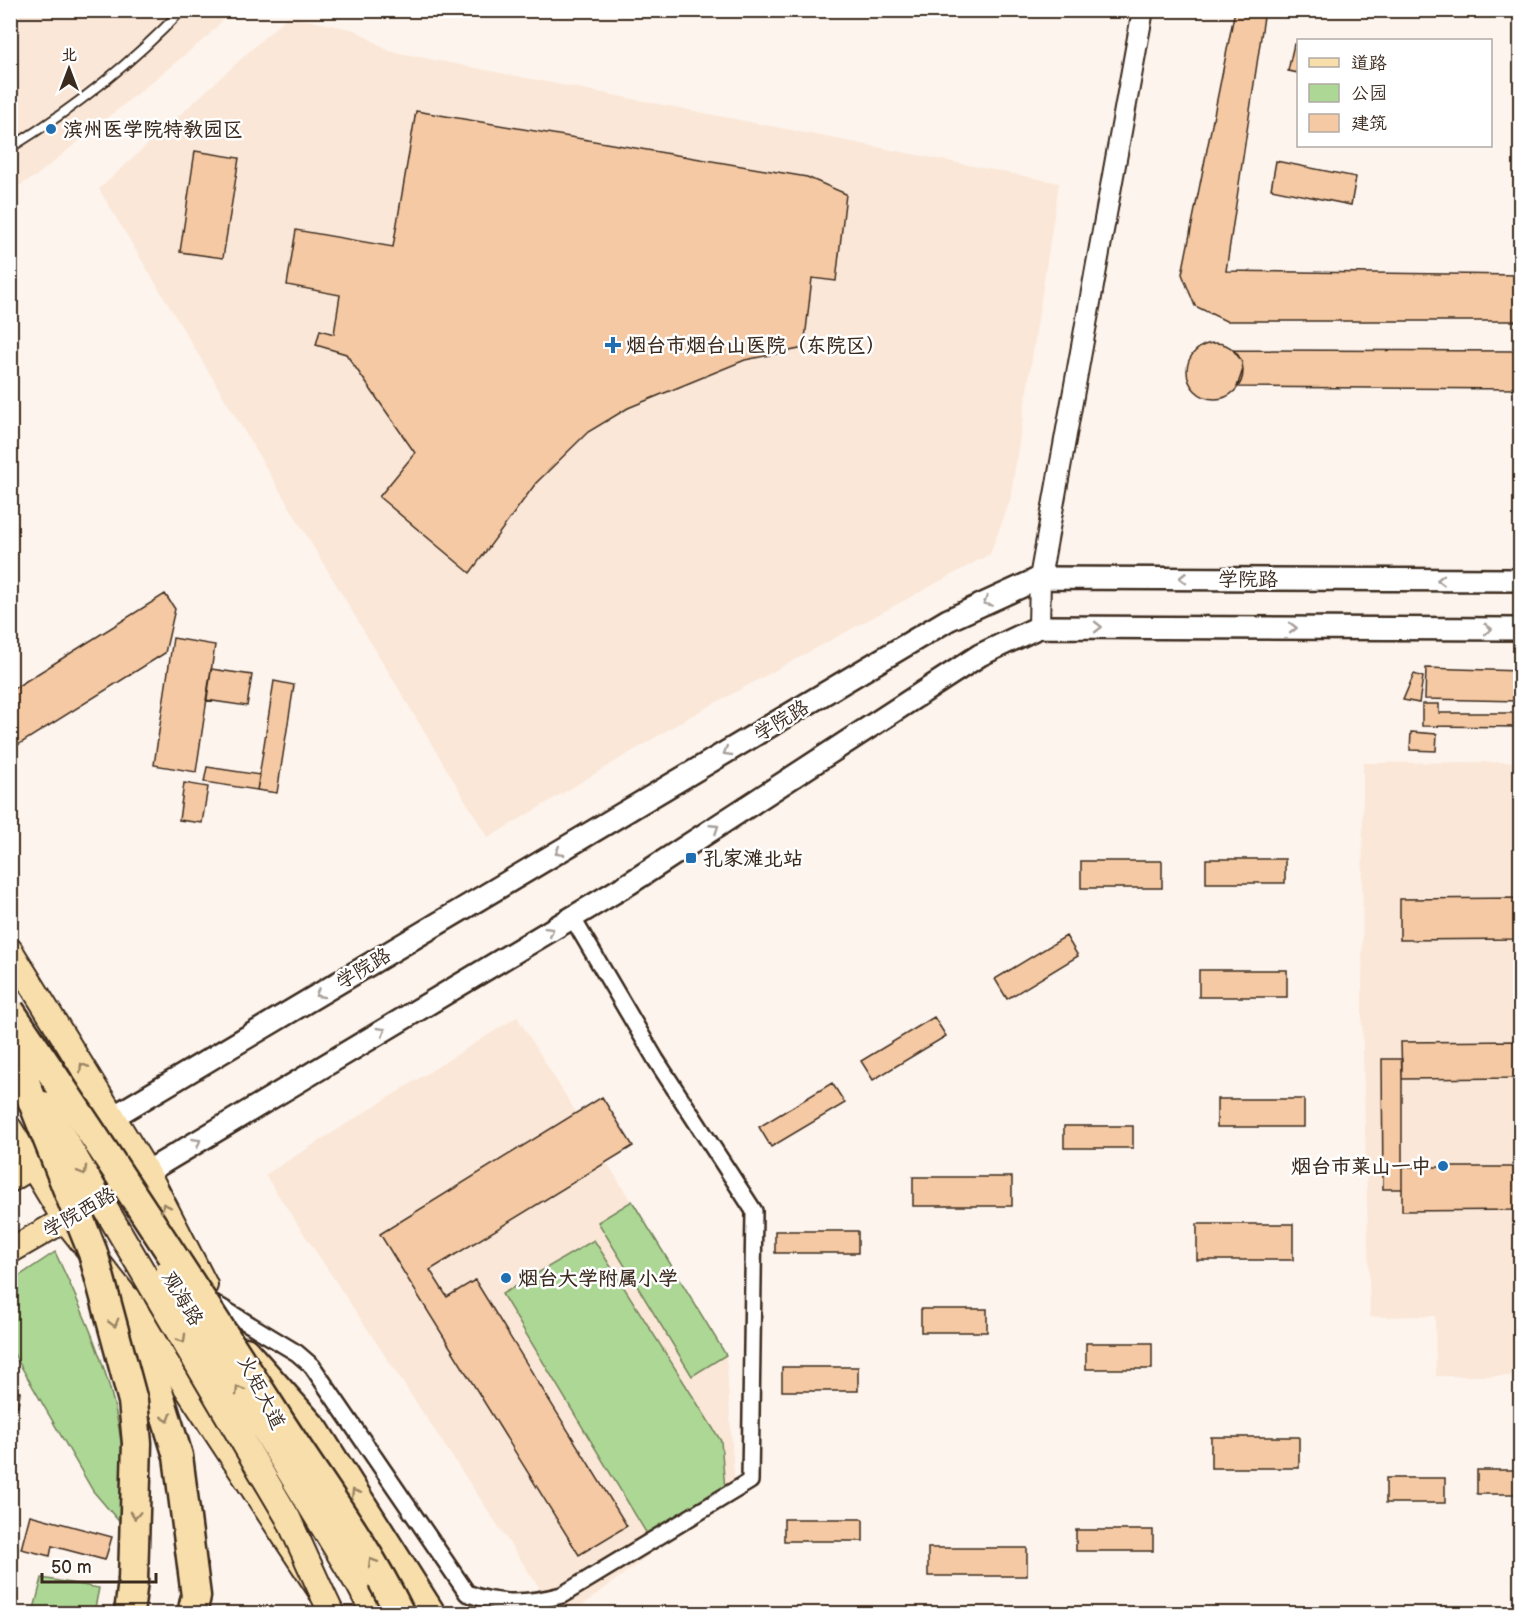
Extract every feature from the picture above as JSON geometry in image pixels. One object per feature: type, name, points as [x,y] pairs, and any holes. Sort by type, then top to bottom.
[{"type":"highway","points":[[10,1012],[154,1226],[282,1425],[333,1497],[385,1583],[400,1614]]},
{"type":"highway","points":[[12,1050],[93,1253],[133,1401],[137,1443],[133,1580],[129,1614]]},
{"type":"highway","points":[[130,1302],[178,1456],[196,1596],[192,1614]]},
{"type":"highway","points":[[237,1343],[315,1431],[431,1614]]},
{"type":"main road","name":"学院路","points":[[113,1117],[948,620],[1040,578],[1521,580]]},
{"type":"main road","points":[[10,950],[147,1172],[630,883],[980,655],[1039,627],[1521,629]]},
{"type":"main road","name":"观海路","points":[[10,1012],[357,1583]]},
{"type":"main road","name":"观海路","points":[[12,1050],[288,1518],[327,1604]]},
{"type":"main road","points":[[10,1180],[113,1117]]},
{"type":"main road","points":[[10,1129],[65,1220],[130,1302],[327,1604]]},
{"type":"main road","name":"学院西路","points":[[10,1251],[147,1172]]},
{"type":"main road","name":"火矩大道","points":[[147,1172],[237,1343],[374,1614]]},
{"type":"street","points":[[1039,627],[1040,578],[1143,10]]},
{"type":"street","points":[[214,1303],[297,1353],[312,1366],[467,1593],[483,1600],[536,1602],[562,1595],[750,1481],[754,1211],[656,1060],[572,917]]},
{"type":"lane","points":[[10,148],[67,112],[157,37],[182,10]]},
{"type":"shaded area","name":"滨州医学院特教园区","points":[[11,11],[231,11],[208,36],[36,176],[11,190]]},
{"type":"shaded area","name":"烟台市烟台山医院（东院区）","points":[[288,16],[355,30],[389,51],[1059,183],[1010,501],[990,554],[691,716],[488,838],[99,189]]},
{"type":"shaded area","name":"烟台市莱山一中","points":[[1520,762],[1520,1376],[1436,1376],[1435,1316],[1370,1317],[1362,1016],[1363,763]]},
{"type":"shaded area","name":"烟台大学附属小学","points":[[517,1017],[726,1355],[735,1490],[572,1613],[556,1613],[265,1175]]},
{"type":"green space","points":[[632,1201],[726,1355],[692,1376],[598,1222]]},
{"type":"green space","points":[[594,1240],[721,1441],[725,1489],[653,1544],[502,1294]]},
{"type":"green space","points":[[55,1252],[92,1336],[113,1401],[122,1450],[128,1532],[93,1491],[11,1349],[10,1282]]},
{"type":"green space","points":[[42,1578],[99,1588],[94,1613],[33,1613]]},
{"type":"building","points":[[1235,10],[1265,10],[1226,271],[1520,275],[1520,321],[1226,321],[1195,306],[1182,274]]},
{"type":"building","points":[[1497,10],[1520,10],[1520,15]]},
{"type":"building","points":[[1294,44],[1297,45],[1297,73],[1288,71]]},
{"type":"building","points":[[416,111],[807,177],[846,194],[836,281],[812,278],[804,348],[745,360],[628,408],[588,432],[536,483],[470,573],[379,497],[415,453],[346,354],[316,345],[320,330],[334,334],[340,295],[287,285],[296,230],[393,247]]},
{"type":"building","points":[[195,151],[239,158],[223,258],[180,252]]},
{"type":"building","points":[[1276,161],[1356,177],[1351,205],[1271,189]]},
{"type":"building","points":[[1215,343],[1226,345],[1235,351],[1241,360],[1243,371],[1241,382],[1235,391],[1226,397],[1215,399],[1204,397],[1195,391],[1189,382],[1187,371],[1189,360],[1195,351],[1204,345]]},
{"type":"building","points":[[1233,350],[1520,351],[1520,389],[1237,387],[1243,369],[1241,360]]},
{"type":"building","points":[[165,594],[175,609],[165,653],[10,750],[10,691]]},
{"type":"building","points":[[173,638],[215,645],[196,772],[154,765]]},
{"type":"building","points":[[1426,668],[1520,671],[1520,701],[1425,699]]},
{"type":"building","points":[[211,669],[252,675],[247,706],[206,700]]},
{"type":"building","points":[[1414,674],[1423,677],[1419,703],[1403,700]]},
{"type":"building","points":[[274,681],[294,685],[277,793],[257,790]]},
{"type":"building","points":[[1422,704],[1439,704],[1439,713],[1520,713],[1520,727],[1422,726]]},
{"type":"building","points":[[1411,732],[1437,734],[1436,751],[1410,750]]},
{"type":"building","points":[[207,767],[260,775],[257,790],[204,782]]},
{"type":"building","points":[[184,783],[208,787],[202,823],[179,820]]},
{"type":"building","points":[[1206,859],[1285,859],[1285,883],[1206,883]]},
{"type":"building","points":[[1081,861],[1162,861],[1162,888],[1081,888]]},
{"type":"building","points":[[1520,898],[1520,939],[1400,940],[1400,899]]},
{"type":"building","points":[[1066,936],[1078,956],[1007,999],[995,979]]},
{"type":"building","points":[[1199,970],[1287,970],[1287,997],[1199,997]]},
{"type":"building","points":[[934,1017],[946,1036],[873,1080],[861,1061]]},
{"type":"building","points":[[1520,1041],[1520,1078],[1402,1079],[1401,1042]]},
{"type":"building","points":[[1382,1059],[1402,1059],[1402,1189],[1383,1189]]},
{"type":"building","points":[[832,1083],[845,1103],[771,1147],[759,1127]]},
{"type":"building","points":[[602,1097],[633,1146],[430,1270],[447,1297],[475,1280],[627,1526],[579,1555],[380,1234]]},
{"type":"building","points":[[1217,1099],[1304,1099],[1304,1127],[1217,1127]]},
{"type":"building","points":[[1064,1126],[1133,1126],[1133,1148],[1064,1148]]},
{"type":"building","points":[[1402,1167],[1520,1167],[1520,1210],[1402,1211]]},
{"type":"building","points":[[913,1177],[1012,1177],[1012,1206],[913,1206]]},
{"type":"building","points":[[1197,1224],[1293,1224],[1293,1260],[1197,1260]]},
{"type":"building","points":[[775,1231],[858,1231],[858,1253],[775,1253]]},
{"type":"building","points":[[921,1309],[987,1309],[987,1332],[921,1332]]},
{"type":"building","points":[[1086,1343],[1152,1343],[1152,1369],[1086,1369]]},
{"type":"building","points":[[782,1367],[858,1367],[858,1391],[782,1391]]},
{"type":"building","points":[[10,1391],[20,1392],[18,1406],[10,1405]]},
{"type":"building","points":[[1211,1437],[1299,1437],[1299,1468],[1211,1468]]},
{"type":"building","points":[[1477,1470],[1520,1470],[1520,1494],[1477,1494]]},
{"type":"building","points":[[1386,1478],[1445,1478],[1445,1503],[1386,1503]]},
{"type":"building","points":[[30,1515],[112,1537],[105,1560],[52,1546],[50,1556],[21,1549]]},
{"type":"building","points":[[784,1519],[863,1519],[863,1541],[784,1541]]},
{"type":"building","points":[[1076,1530],[1153,1530],[1153,1551],[1076,1551]]},
{"type":"building","points":[[928,1548],[1027,1548],[1027,1576],[928,1576]]},
{"type":"place","name":"滨州医学院特教园区","points":[[51,129]]},
{"type":"place","name":"烟台市烟台山医院（东院区）","points":[[613,345]]},
{"type":"place","name":"孔家滩北站","points":[[691,858]]},
{"type":"place","name":"烟台市莱山一中","points":[[1443,1166]]},
{"type":"place","name":"烟台大学附属小学","points":[[506,1278]]}]
